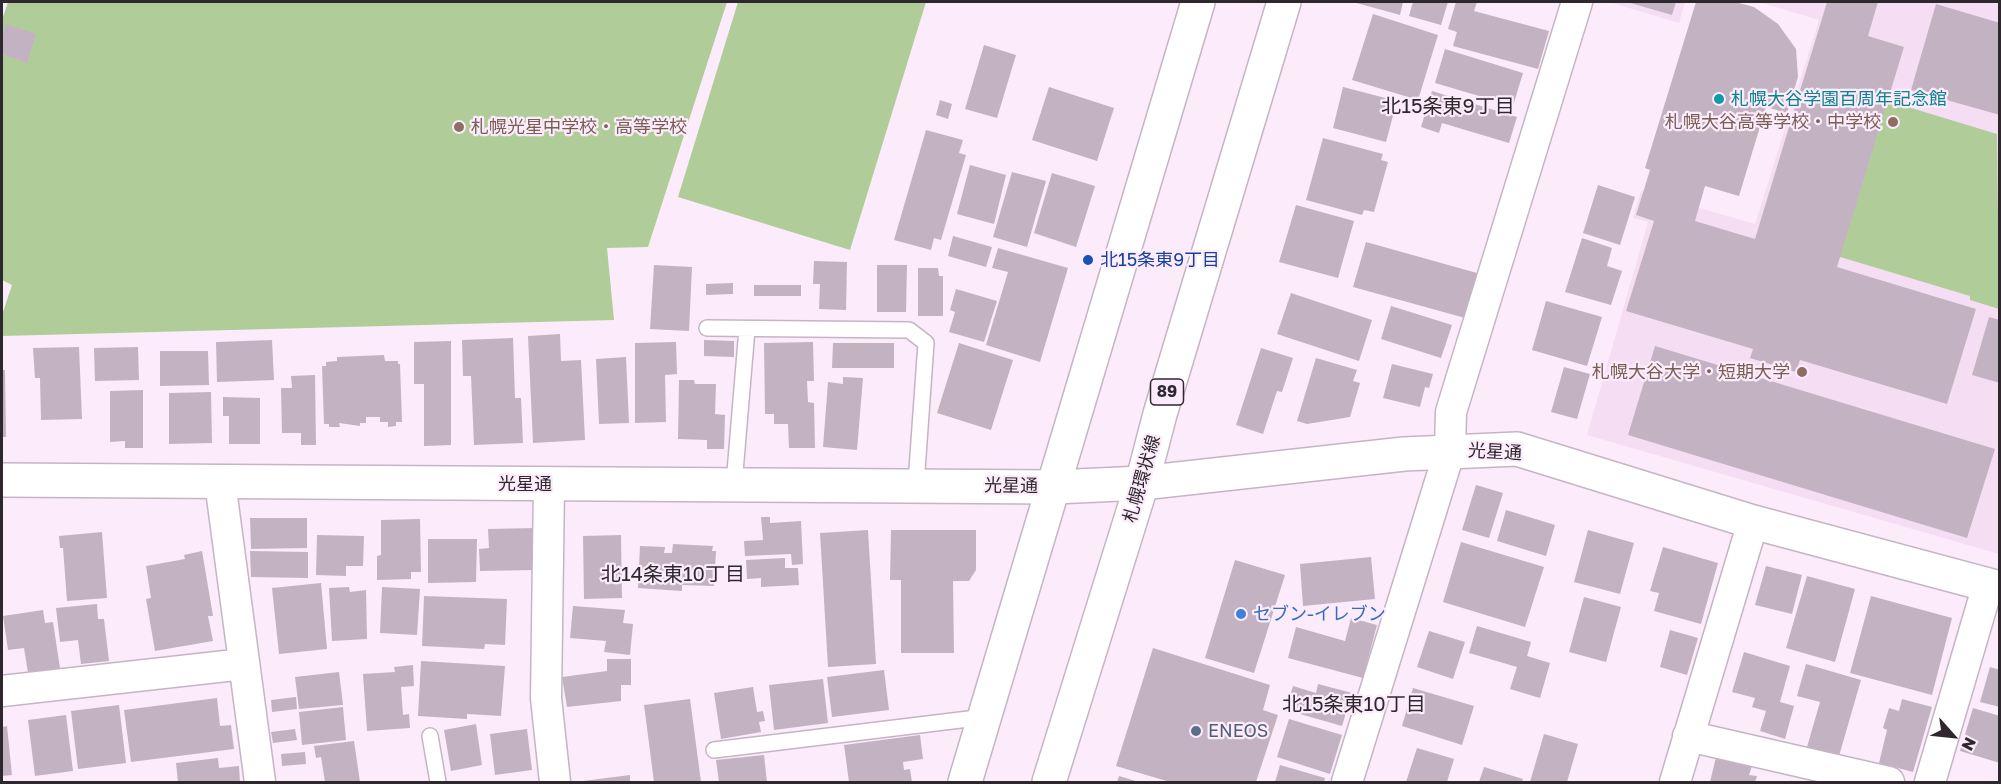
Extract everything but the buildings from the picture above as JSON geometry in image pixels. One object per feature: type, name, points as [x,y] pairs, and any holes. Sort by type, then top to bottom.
[{"type":"street","points":[[965,783],[1198,2]]},
{"type":"street","name":"札幌環状線","points":[[1049,783],[1142,483],[1160,414],[1284,2]]},
{"type":"street","points":[[1347,783],[1450,450],[1451,412],[1577,2]]},
{"type":"street","name":"光星通","points":[[2,481],[916,484],[1055,487],[1142,483],[1209,473],[1450,450],[1517,449],[1753,522],[1994,586]]},
{"type":"street","points":[[220,482],[260,783]]},
{"type":"street","points":[[549,484],[546,699],[555,783]]},
{"type":"street","points":[[1675,783],[1753,522]]},
{"type":"street","points":[[1939,780],[1994,586]]},
{"type":"street","points":[[2,691],[244,664]]},
{"type":"street","points":[[1688,736],[1889,783]]},
{"type":"lane","points":[[707,328],[909,330],[926,343],[916,484]]},
{"type":"lane","points":[[734,484],[747,328]]},
{"type":"lane","points":[[714,750],[985,717]]},
{"type":"lane","points":[[430,736],[438,783]]},
{"type":"shaded area","points":[[1609,2],[1685,2],[1679,23]]},
{"type":"shaded area","name":"札幌大谷大学・短期大学","points":[[1759,2],[1999,2],[1999,554],[1587,435],[1648,222],[1633,218],[1641,191],[1755,224],[1819,20]]},
{"type":"green space","name":"札幌光星中学校・高等学校","points":[[8,2],[727,2],[648,247],[607,248],[614,320],[2,336],[2,315],[12,285],[2,280],[2,20]]},
{"type":"green space","points":[[738,2],[926,2],[850,250],[678,197]]},
{"type":"green space","points":[[1875,97],[1997,134],[1999,309],[1970,300],[1970,296],[1827,253]]},
{"type":"place","name":"札幌大谷学園百周年記念館","points":[[1719,99]]},
{"type":"place","name":"札幌大谷高等学校・中学校","points":[[1893,122]]},
{"type":"place","name":"札幌光星中学校・高等学校","points":[[459,127]]},
{"type":"place","name":"北15条東9丁目","points":[[1088,260]]},
{"type":"place","name":"札幌大谷大学・短期大学","points":[[1802,372]]},
{"type":"place","name":"セブン-イレブン","points":[[1241,614]]},
{"type":"place","name":"ENEOS","points":[[1196,731]]},
{"type":"district","name":"北15条東9丁目","points":[[1448,107]]},
{"type":"district","name":"北14条東10丁目","points":[[673,575]]},
{"type":"district","name":"北15条東10丁目","points":[[1354,705]]}]
